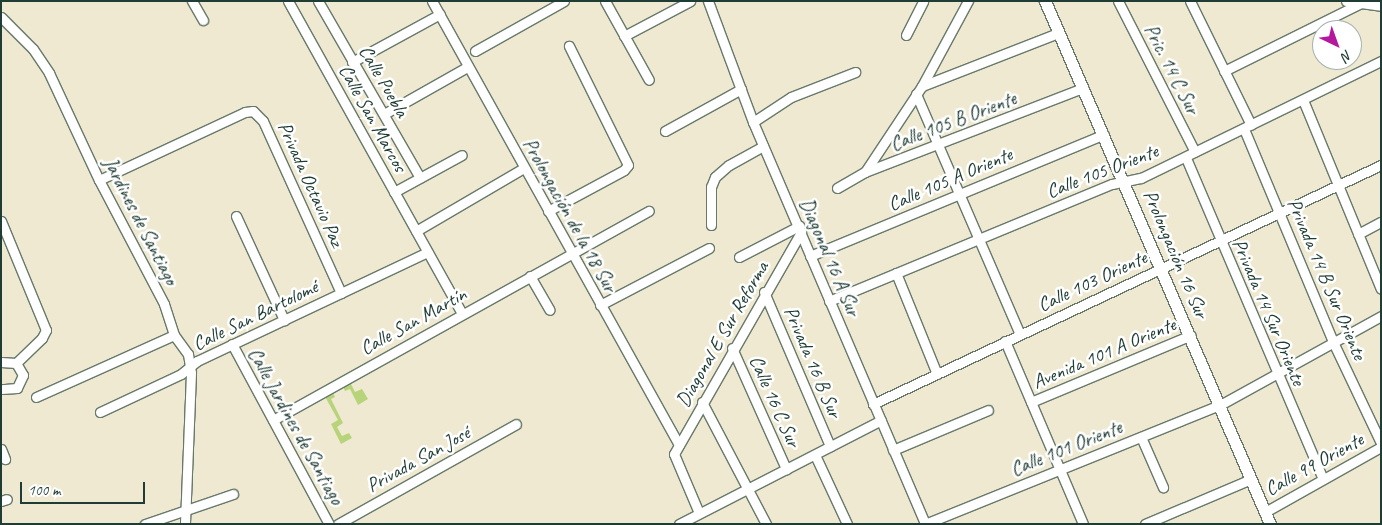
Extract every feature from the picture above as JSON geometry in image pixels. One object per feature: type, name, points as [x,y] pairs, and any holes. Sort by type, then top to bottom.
[{"type":"street","points":[[192,1],[203,20]]},
{"type":"street","name":"Calle San Marcos","points":[[288,1],[462,314]]},
{"type":"street","name":"Calle Puebla","points":[[318,1],[420,178]]},
{"type":"street","name":"Prolongación de la 18 Sur","points":[[432,1],[679,445]]},
{"type":"street","points":[[475,50],[564,1]]},
{"type":"street","points":[[605,1],[649,80]]},
{"type":"street","points":[[624,36],[690,1]]},
{"type":"street","name":"Diagonal 16 A Sur","points":[[708,1],[753,122],[925,524]]},
{"type":"street","points":[[906,35],[923,1]]},
{"type":"street","points":[[866,172],[919,90],[968,1]]},
{"type":"street","name":"Prolongación 16 Sur","points":[[1045,1],[1126,183],[1270,524]]},
{"type":"street","name":"Pric. 14 C Sur","points":[[1118,1],[1195,152]]},
{"type":"street","name":"Privada 14 B Sur Oriente","points":[[1190,1],[1224,71],[1333,342],[1381,443]]},
{"type":"street","points":[[1346,1],[1381,6]]},
{"type":"street","points":[[1224,71],[1361,3]]},
{"type":"street","points":[[352,62],[440,14]]},
{"type":"street","name":"Jardines de Santiago","points":[[1,18],[33,50],[58,90],[99,180],[150,276],[174,335],[188,354],[190,367]]},
{"type":"street","points":[[919,90],[1058,33]]},
{"type":"street","points":[[548,211],[624,170],[628,165],[568,46]]},
{"type":"street","name":"Calle 105 Oriente","points":[[829,301],[1112,184],[1126,183],[1186,158],[1381,61]]},
{"type":"street","points":[[384,114],[467,66]]},
{"type":"street","points":[[753,122],[791,97],[855,72]]},
{"type":"street","name":"Calle 105 B Oriente","points":[[836,188],[866,172],[939,146],[1083,88]]},
{"type":"street","points":[[665,131],[741,89]]},
{"type":"street","points":[[919,90],[939,146],[977,239],[1020,334]]},
{"type":"street","points":[[1302,100],[1381,289]]},
{"type":"street","name":"Privada Octavio Paz","points":[[99,180],[245,112],[254,112],[263,121],[341,293]]},
{"type":"street","name":"Calle 105 A Oriente","points":[[810,256],[1104,134]]},
{"type":"street","points":[[711,225],[711,187],[716,177],[729,165],[763,146]]},
{"type":"street","points":[[394,192],[462,155]]},
{"type":"street","name":"Privada 14 Sur Oriente","points":[[1186,158],[1219,240],[1323,479]]},
{"type":"street","name":"Calle 103 Oriente","points":[[873,404],[1381,165]]},
{"type":"street","points":[[416,231],[524,168]]},
{"type":"street","name":"Calle San Martín","points":[[273,420],[649,211]]},
{"type":"street","points":[[236,216],[284,320]]},
{"type":"street","points":[[1,221],[6,245],[46,330],[42,338],[16,363],[1,362]]},
{"type":"street","points":[[1358,234],[1381,222]]},
{"type":"street","points":[[739,257],[800,229]]},
{"type":"street","name":"Diagonal E Sur Reforma","points":[[699,513],[674,454],[800,229]]},
{"type":"street","points":[[600,305],[709,248]]},
{"type":"street","name":"Calle San Bartolomé","points":[[100,412],[190,367],[197,361],[428,252]]},
{"type":"street","points":[[896,273],[937,374]]},
{"type":"street","points":[[530,276],[550,310]]},
{"type":"street","name":"Privada 16 B Sur","points":[[764,292],[830,446]]},
{"type":"street","name":"Calle 101 Oriente","points":[[925,524],[1220,405],[1381,316]]},
{"type":"street","points":[[36,397],[174,335]]},
{"type":"street","name":"Avenida 101 A Oriente","points":[[1031,402],[1190,335]]},
{"type":"street","points":[[1005,341],[1083,524]]},
{"type":"street","name":"Calle Jardines de Santiago","points":[[232,344],[329,524]]},
{"type":"street","name":"Calle 16 C Sur","points":[[732,348],[786,469]]},
{"type":"street","points":[[1,389],[13,390],[21,384],[23,375],[16,363]]},
{"type":"street","points":[[185,524],[190,367]]},
{"type":"street","points":[[702,402],[766,524]]},
{"type":"street","points":[[893,450],[988,410]]},
{"type":"street","points":[[684,523],[699,513],[880,420]]},
{"type":"street","name":"Privada San José","points":[[338,524],[516,424]]},
{"type":"street","points":[[1141,437],[1163,487]]},
{"type":"street","name":"Calle 99 Oriente","points":[[1265,512],[1381,447]]},
{"type":"street","points":[[1,449],[5,459]]},
{"type":"street","points":[[814,455],[847,524]]},
{"type":"street","name":"Calle 99 Oriente","points":[[1145,524],[1166,520],[1251,479]]},
{"type":"street","points":[[145,524],[186,508],[233,494]]},
{"type":"green space","points":[[348,378],[355,392],[362,389],[368,399],[358,405],[350,389],[345,391],[341,382]]},
{"type":"green space","points":[[331,389],[335,397],[331,399],[343,423],[337,427],[342,436],[349,433],[352,438],[341,444],[331,424],[338,420],[323,393]]}]
